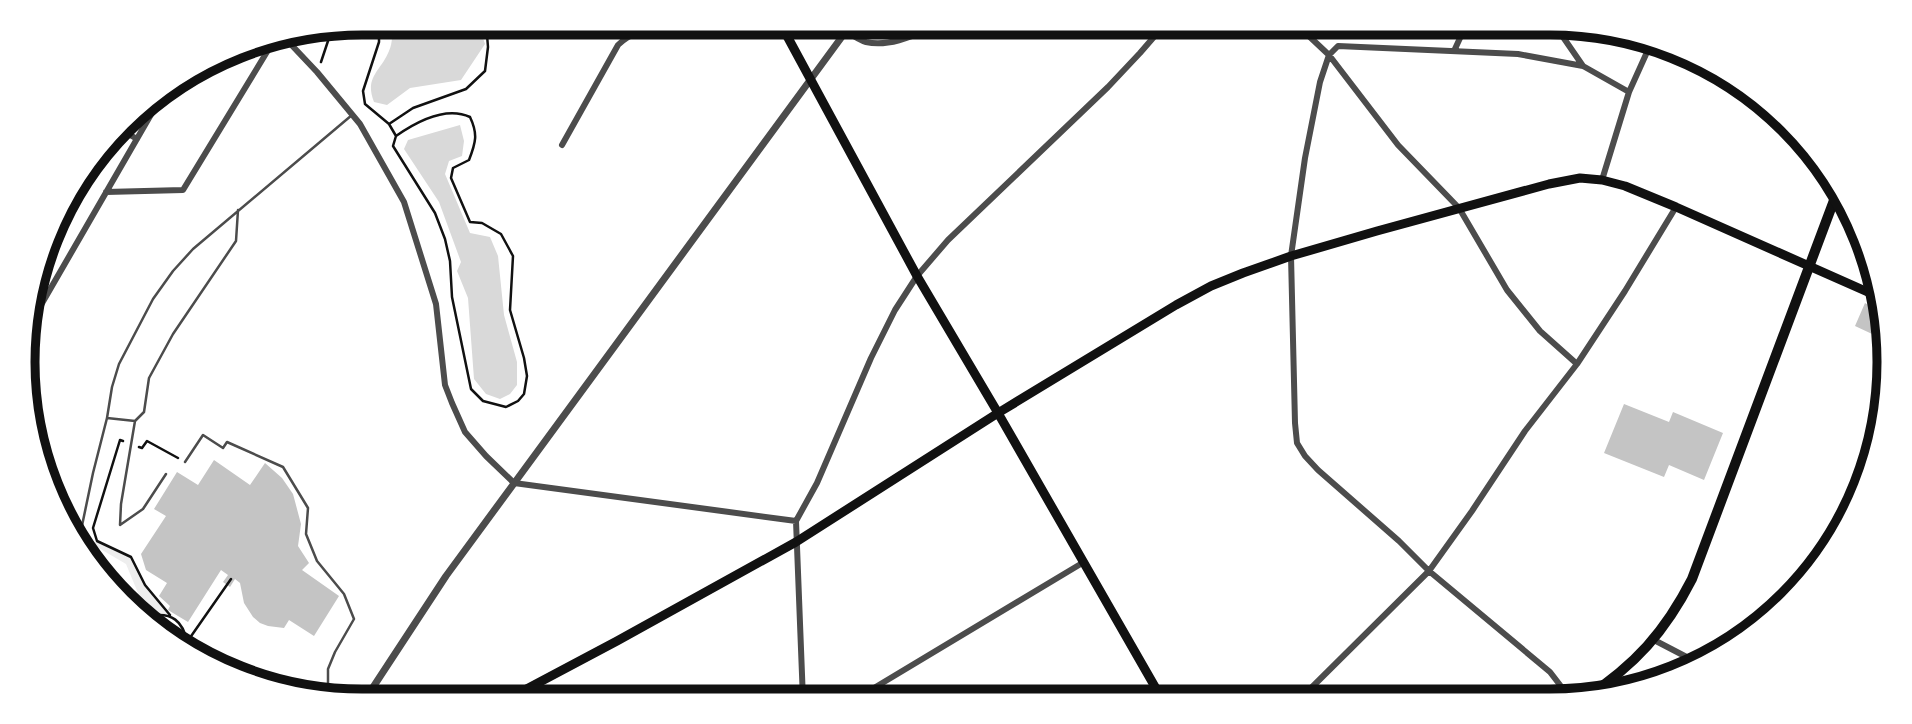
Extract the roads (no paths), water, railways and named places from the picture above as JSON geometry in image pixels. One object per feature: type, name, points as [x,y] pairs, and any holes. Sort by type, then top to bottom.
[{"type":"highway","points":[[1604,684],[1654,640],[1680,603],[1692,579],[1834,201]]},
{"type":"main road","points":[[786,35],[916,276],[1156,689]]},
{"type":"main road","points":[[527,689],[796,542],[998,413],[1188,299],[1232,277],[1291,256],[1459,208],[1580,178],[1625,186],[1870,293]]},
{"type":"street","points":[[562,145],[618,45],[631,35]]},
{"type":"street","points":[[372,689],[446,576],[843,35]]},
{"type":"street","points":[[853,35],[864,42],[879,43],[912,35]]},
{"type":"street","points":[[803,689],[796,520],[817,483],[871,358],[895,310],[916,276],[948,240],[1108,87],[1156,35]]},
{"type":"street","points":[[1308,35],[1329,55],[1398,145],[1459,208],[1507,290],[1540,331],[1577,364]]},
{"type":"street","points":[[1454,51],[1461,35]]},
{"type":"street","points":[[1561,36],[1583,66]]},
{"type":"street","points":[[290,43],[360,124],[404,202],[436,304],[445,385],[465,432],[514,483],[796,520]]},
{"type":"street","points":[[1563,688],[1550,672],[1429,571],[1305,456],[1297,443],[1291,256],[1305,158],[1320,82],[1329,55],[1338,46],[1518,54],[1583,66],[1629,92]]},
{"type":"street","points":[[106,192],[183,190],[269,48]]},
{"type":"street","points":[[1602,180],[1629,92],[1647,50]]},
{"type":"street","points":[[40,307],[154,110]]},
{"type":"street","points":[[128,134],[137,139]]},
{"type":"street","points":[[1310,689],[1429,571],[1525,431],[1577,364],[1676,207]]},
{"type":"street","points":[[872,689],[1084,562]]},
{"type":"street","points":[[1654,640],[1688,658]]},
{"type":"lane","points":[[81,530],[119,364],[153,299],[193,249],[352,116]]},
{"type":"lane","points":[[166,474],[143,509],[120,525],[135,421],[144,412],[149,378],[173,334],[236,241],[238,210]]},
{"type":"lane","points":[[107,418],[135,421]]},
{"type":"lane","points":[[186,462],[203,435],[223,447],[227,442],[283,467],[308,508],[306,534],[317,561],[344,594],[354,619],[328,669],[328,687]]}]
